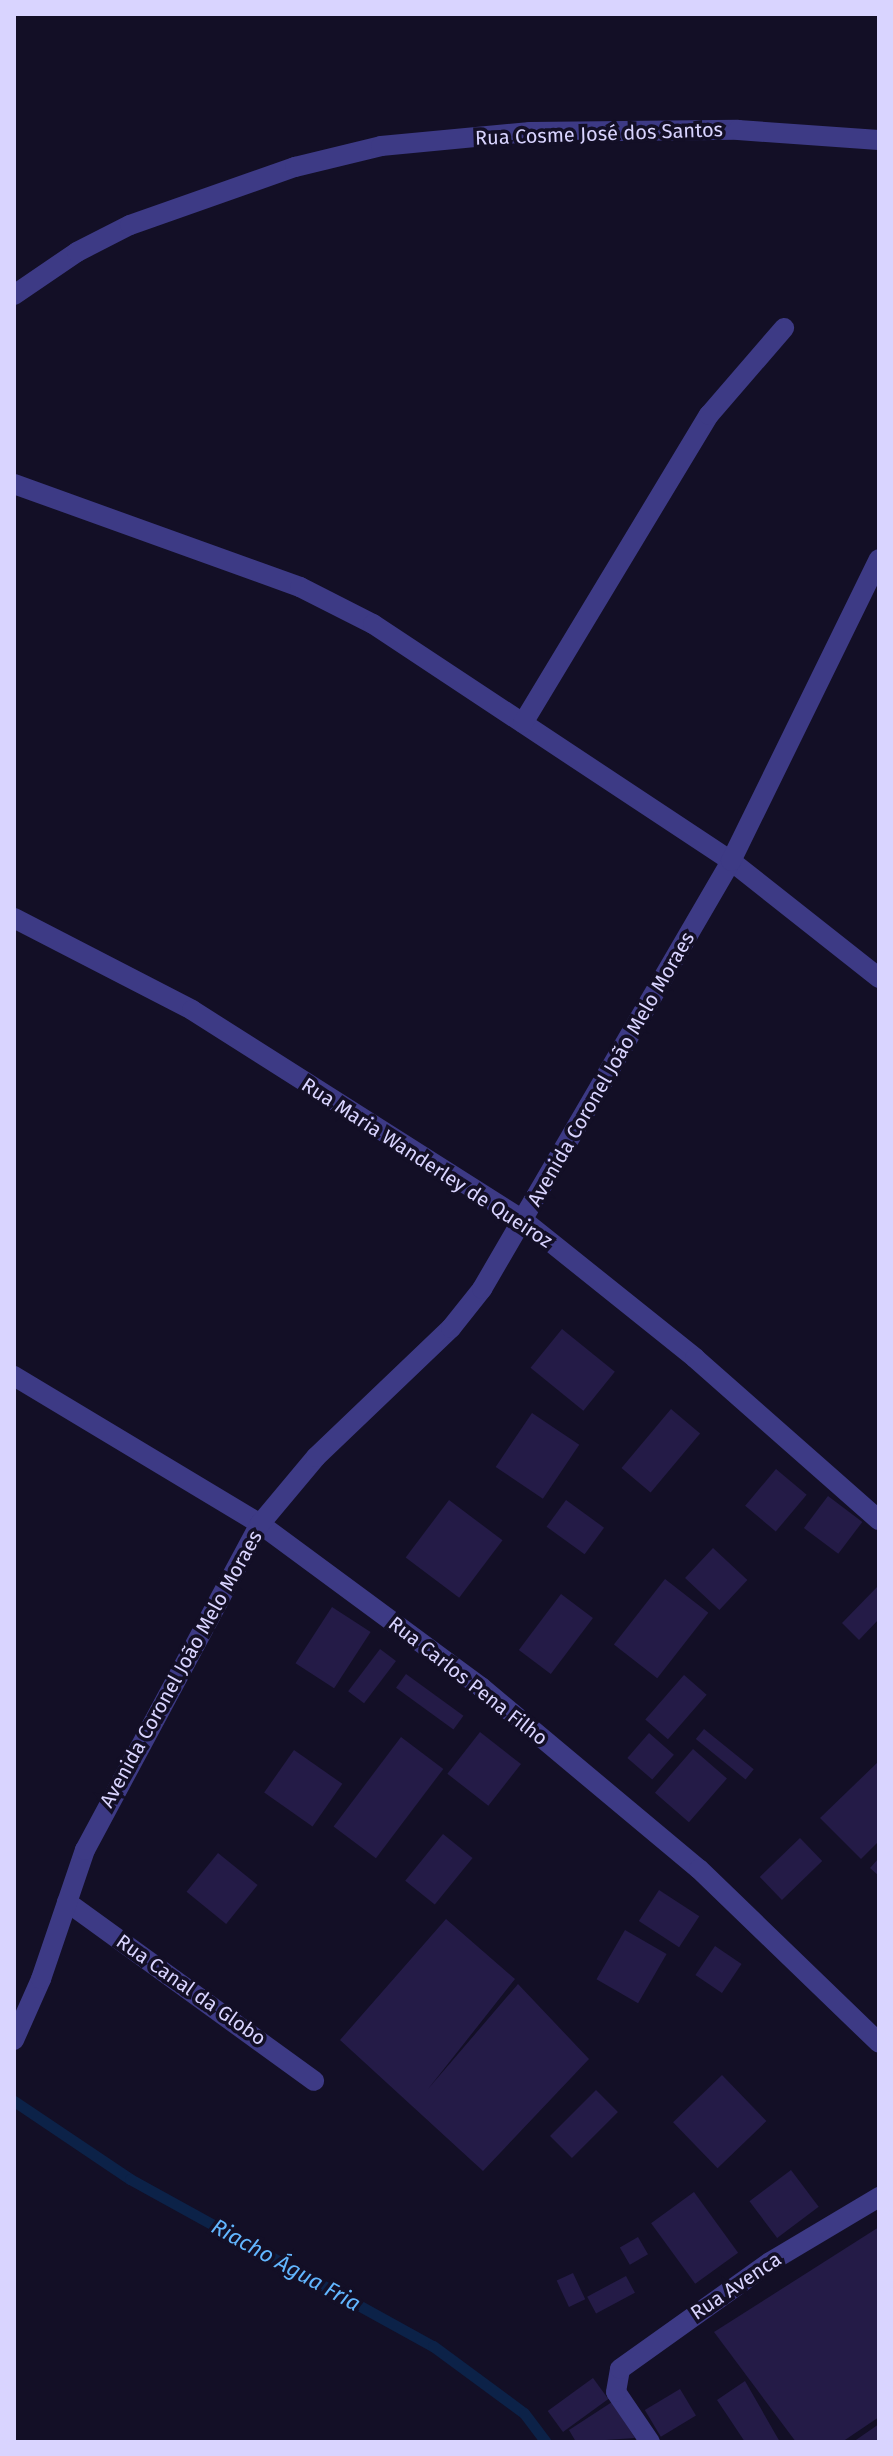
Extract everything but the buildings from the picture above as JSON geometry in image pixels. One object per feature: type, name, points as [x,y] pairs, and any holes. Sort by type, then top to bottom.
[{"type":"street","name":"Rua Cosme José dos Santos","points":[[14,295],[77,252],[130,225],[295,167],[381,146],[560,132],[754,130],[879,140]]},
{"type":"street","points":[[523,723],[709,415],[784,328]]},
{"type":"street","points":[[14,484],[300,587],[373,624],[731,861],[879,978]]},
{"type":"street","name":"Avenida Coronel João Melo Moraes","points":[[14,2040],[113,1791],[260,1524],[316,1457],[451,1328],[482,1289],[731,861],[879,559]]},
{"type":"street","name":"Rua Maria Wanderley de Queiroz","points":[[14,918],[192,1010],[523,1220],[695,1358],[879,1520]]},
{"type":"street","name":"Rua Carlos Pena Filho","points":[[14,1376],[260,1524],[481,1687],[699,1869],[879,2043]]},
{"type":"street","name":"Rua Canal da Globo","points":[[67,1902],[314,2081]]},
{"type":"street","name":"Rua Avenca","points":[[650,2442],[616,2392],[620,2369],[656,2340],[879,2197]]},
{"type":"waterway","name":"Riacho Água Fria","points":[[14,2101],[130,2179],[433,2346],[524,2413],[546,2442]]}]
